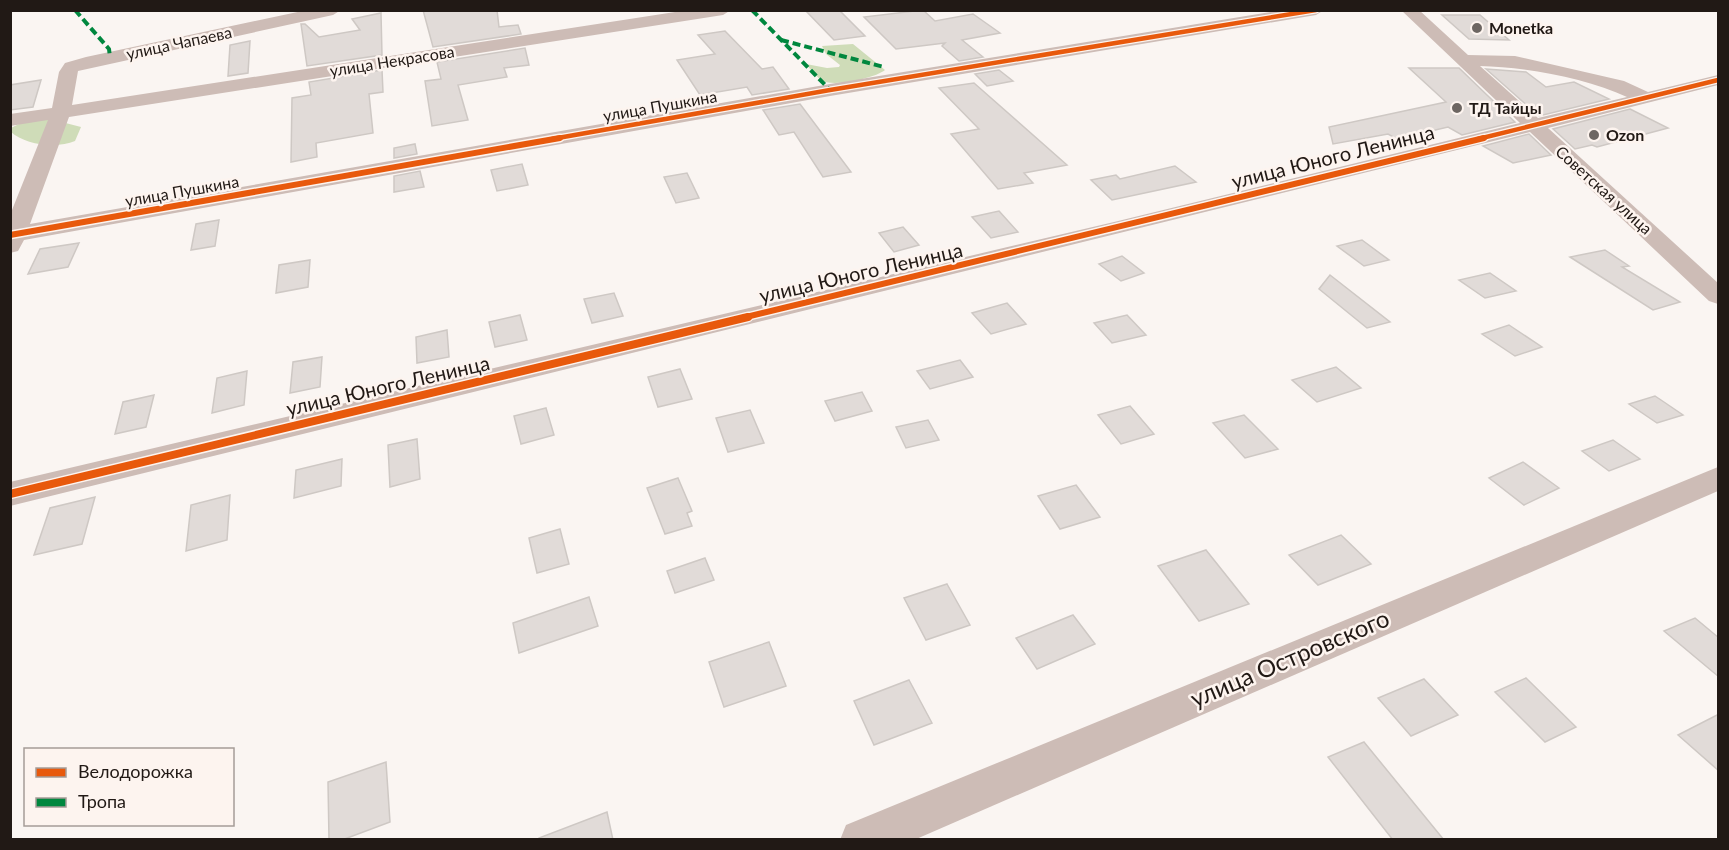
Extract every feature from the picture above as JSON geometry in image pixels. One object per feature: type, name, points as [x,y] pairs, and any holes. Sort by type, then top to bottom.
[{"type":"street","name":"улица Чапаева","points":[[60,112],[71,67],[333,10]]},
{"type":"street","name":"улица Некрасова","points":[[10,120],[723,10]]},
{"type":"street","name":"улица Пушкина","points":[[12,238],[830,90],[1316,10]]},
{"type":"street","name":"Советская улица","points":[[1409,10],[1719,296]]},
{"type":"street","points":[[1462,60],[1515,61],[1549,68],[1617,85],[1646,98]]},
{"type":"street","name":"улица Юного Ленинца","points":[[10,494],[1091,234],[1719,80]]},
{"type":"street","points":[[12,238],[60,112]]},
{"type":"street","name":"улица Островского","points":[[862,840],[1719,478]]},
{"type":"green space","points":[[853,44],[885,70],[855,81],[829,83],[818,78],[806,64],[827,68],[839,67],[840,65],[826,54],[822,46]]},
{"type":"green space","points":[[50,119],[81,127],[75,141],[59,145],[33,143],[11,132],[11,128],[23,122]]},
{"type":"building","points":[[423,10],[497,10],[499,27],[518,25],[521,34],[433,47]]},
{"type":"building","points":[[805,10],[839,10],[865,36],[834,40]]},
{"type":"building","points":[[923,10],[935,21],[973,14],[1000,33],[962,40],[983,57],[959,61],[942,46],[945,43],[896,49],[864,17]]},
{"type":"building","points":[[381,13],[382,55],[307,66],[301,24],[305,24],[319,37],[360,30],[352,19]]},
{"type":"building","points":[[1442,15],[1480,15],[1509,40],[1469,39]]},
{"type":"building","points":[[725,31],[762,69],[773,67],[789,89],[752,95],[747,87],[700,95],[677,60],[715,54],[698,35]]},
{"type":"building","points":[[250,41],[248,73],[228,76],[230,45]]},
{"type":"building","points":[[525,48],[529,65],[504,68],[507,77],[458,85],[468,120],[432,126],[425,81],[441,79],[437,62]]},
{"type":"building","name":"ТД Тайцы","points":[[1409,68],[1459,68],[1515,122],[1462,135],[1448,127],[1397,139],[1388,134],[1333,144],[1329,127],[1446,102]]},
{"type":"building","points":[[1486,69],[1526,72],[1546,87],[1574,82],[1609,99],[1539,116]]},
{"type":"building","points":[[382,70],[383,92],[369,94],[373,133],[316,143],[317,157],[291,162],[292,98],[311,95],[309,82]]},
{"type":"building","points":[[999,70],[1013,81],[987,86],[975,74]]},
{"type":"building","points":[[41,80],[33,107],[10,110],[10,85]]},
{"type":"building","points":[[974,83],[1067,165],[1024,173],[1033,183],[998,189],[951,134],[979,129],[939,88]]},
{"type":"building","points":[[800,104],[851,172],[823,177],[794,132],[779,135],[763,110]]},
{"type":"building","points":[[1630,109],[1668,128],[1597,147],[1592,145],[1575,149],[1553,129]]},
{"type":"building","points":[[1529,134],[1551,155],[1513,163],[1483,146]]},
{"type":"building","points":[[415,144],[417,154],[394,158],[394,148]]},
{"type":"building","points":[[522,164],[528,185],[497,191],[491,170]]},
{"type":"building","points":[[1175,166],[1196,182],[1112,200],[1091,180],[1116,175],[1120,179]]},
{"type":"building","points":[[420,171],[424,187],[394,192],[394,176]]},
{"type":"building","points":[[687,173],[699,198],[676,203],[664,177]]},
{"type":"building","points":[[999,211],[1018,232],[991,238],[972,217]]},
{"type":"building","points":[[219,220],[215,246],[191,250],[196,224]]},
{"type":"building","points":[[903,227],[919,245],[894,252],[879,233]]},
{"type":"building","points":[[1362,240],[1389,260],[1364,266],[1337,246]]},
{"type":"building","points":[[79,243],[68,267],[28,274],[40,249]]},
{"type":"building","points":[[1605,250],[1629,266],[1622,267],[1680,302],[1653,310],[1570,257]]},
{"type":"building","points":[[1122,256],[1144,273],[1121,281],[1099,264]]},
{"type":"building","points":[[310,260],[308,287],[276,293],[279,265]]},
{"type":"building","points":[[1490,273],[1516,291],[1485,298],[1459,280]]},
{"type":"building","points":[[1330,275],[1390,322],[1367,328],[1319,289]]},
{"type":"building","points":[[614,293],[623,316],[592,323],[584,299]]},
{"type":"building","points":[[1007,303],[1026,324],[991,334],[972,313]]},
{"type":"building","points":[[520,315],[527,340],[495,347],[489,322]]},
{"type":"building","points":[[1127,315],[1146,335],[1112,343],[1094,323]]},
{"type":"building","points":[[1509,325],[1542,347],[1515,356],[1482,334]]},
{"type":"building","points":[[447,330],[449,357],[417,363],[416,337]]},
{"type":"building","points":[[322,357],[320,387],[290,393],[293,362]]},
{"type":"building","points":[[960,360],[973,377],[930,389],[917,371]]},
{"type":"building","points":[[1336,367],[1361,388],[1317,402],[1292,380]]},
{"type":"building","points":[[680,369],[692,399],[658,407],[648,377]]},
{"type":"building","points":[[247,371],[244,405],[212,413],[217,378]]},
{"type":"building","points":[[862,392],[872,411],[835,421],[825,401]]},
{"type":"building","points":[[154,395],[146,427],[115,434],[123,402]]},
{"type":"building","points":[[1655,396],[1683,415],[1657,423],[1629,404]]},
{"type":"building","points":[[1130,406],[1154,434],[1121,444],[1098,415]]},
{"type":"building","points":[[546,408],[554,435],[521,444],[514,416]]},
{"type":"building","points":[[750,410],[764,443],[728,452],[716,418]]},
{"type":"building","points":[[1244,415],[1278,449],[1245,458],[1213,423]]},
{"type":"building","points":[[928,420],[939,440],[906,448],[896,427]]},
{"type":"building","points":[[417,439],[420,479],[390,487],[388,445]]},
{"type":"building","points":[[1613,440],[1640,459],[1609,471],[1582,451]]},
{"type":"building","points":[[342,459],[341,486],[294,498],[296,470]]},
{"type":"building","points":[[1523,462],[1559,488],[1524,505],[1489,478]]},
{"type":"building","points":[[678,478],[692,511],[687,513],[692,526],[665,534],[647,488]]},
{"type":"building","points":[[1076,485],[1100,517],[1060,529],[1038,496]]},
{"type":"building","points":[[230,495],[227,540],[186,551],[191,505]]},
{"type":"building","points":[[95,497],[82,544],[34,555],[50,508]]},
{"type":"building","points":[[560,529],[569,564],[537,573],[529,538]]},
{"type":"building","points":[[1341,535],[1371,564],[1318,585],[1289,555]]},
{"type":"building","points":[[1206,550],[1249,604],[1199,621],[1158,566]]},
{"type":"building","points":[[705,558],[714,580],[675,593],[667,571]]},
{"type":"building","points":[[947,584],[970,625],[926,640],[904,598]]},
{"type":"building","points":[[589,597],[598,626],[519,653],[513,623]]},
{"type":"building","points":[[1073,615],[1095,644],[1037,669],[1016,638]]},
{"type":"building","points":[[1695,618],[1719,638],[1719,677],[1664,631]]},
{"type":"building","points":[[769,642],[786,686],[724,707],[709,662]]},
{"type":"building","points":[[1526,678],[1576,727],[1545,742],[1495,692]]},
{"type":"building","points":[[1424,679],[1458,715],[1411,736],[1378,698]]},
{"type":"building","points":[[909,680],[932,723],[874,745],[854,701]]},
{"type":"building","points":[[1719,714],[1719,771],[1678,735]]},
{"type":"building","points":[[1364,742],[1444,840],[1393,840],[1328,757]]},
{"type":"building","points":[[386,762],[390,822],[342,840],[329,840],[328,782]]},
{"type":"building","points":[[607,812],[613,840],[539,840],[539,838]]},
{"type":"marked path","points":[[75,10],[109,49],[110,57]]},
{"type":"marked path","points":[[752,10],[830,90]]},
{"type":"marked path","points":[[781,40],[884,67]]},
{"type":"cycle path","points":[[10,235],[830,90],[1316,10]]},
{"type":"cycle path","points":[[10,494],[1114,229],[1718,80]]},
{"type":"place","name":"Monetka","points":[[1477,28]]},
{"type":"place","name":"ТД Тайцы","points":[[1457,108]]},
{"type":"place","name":"Ozon","points":[[1594,135]]}]
